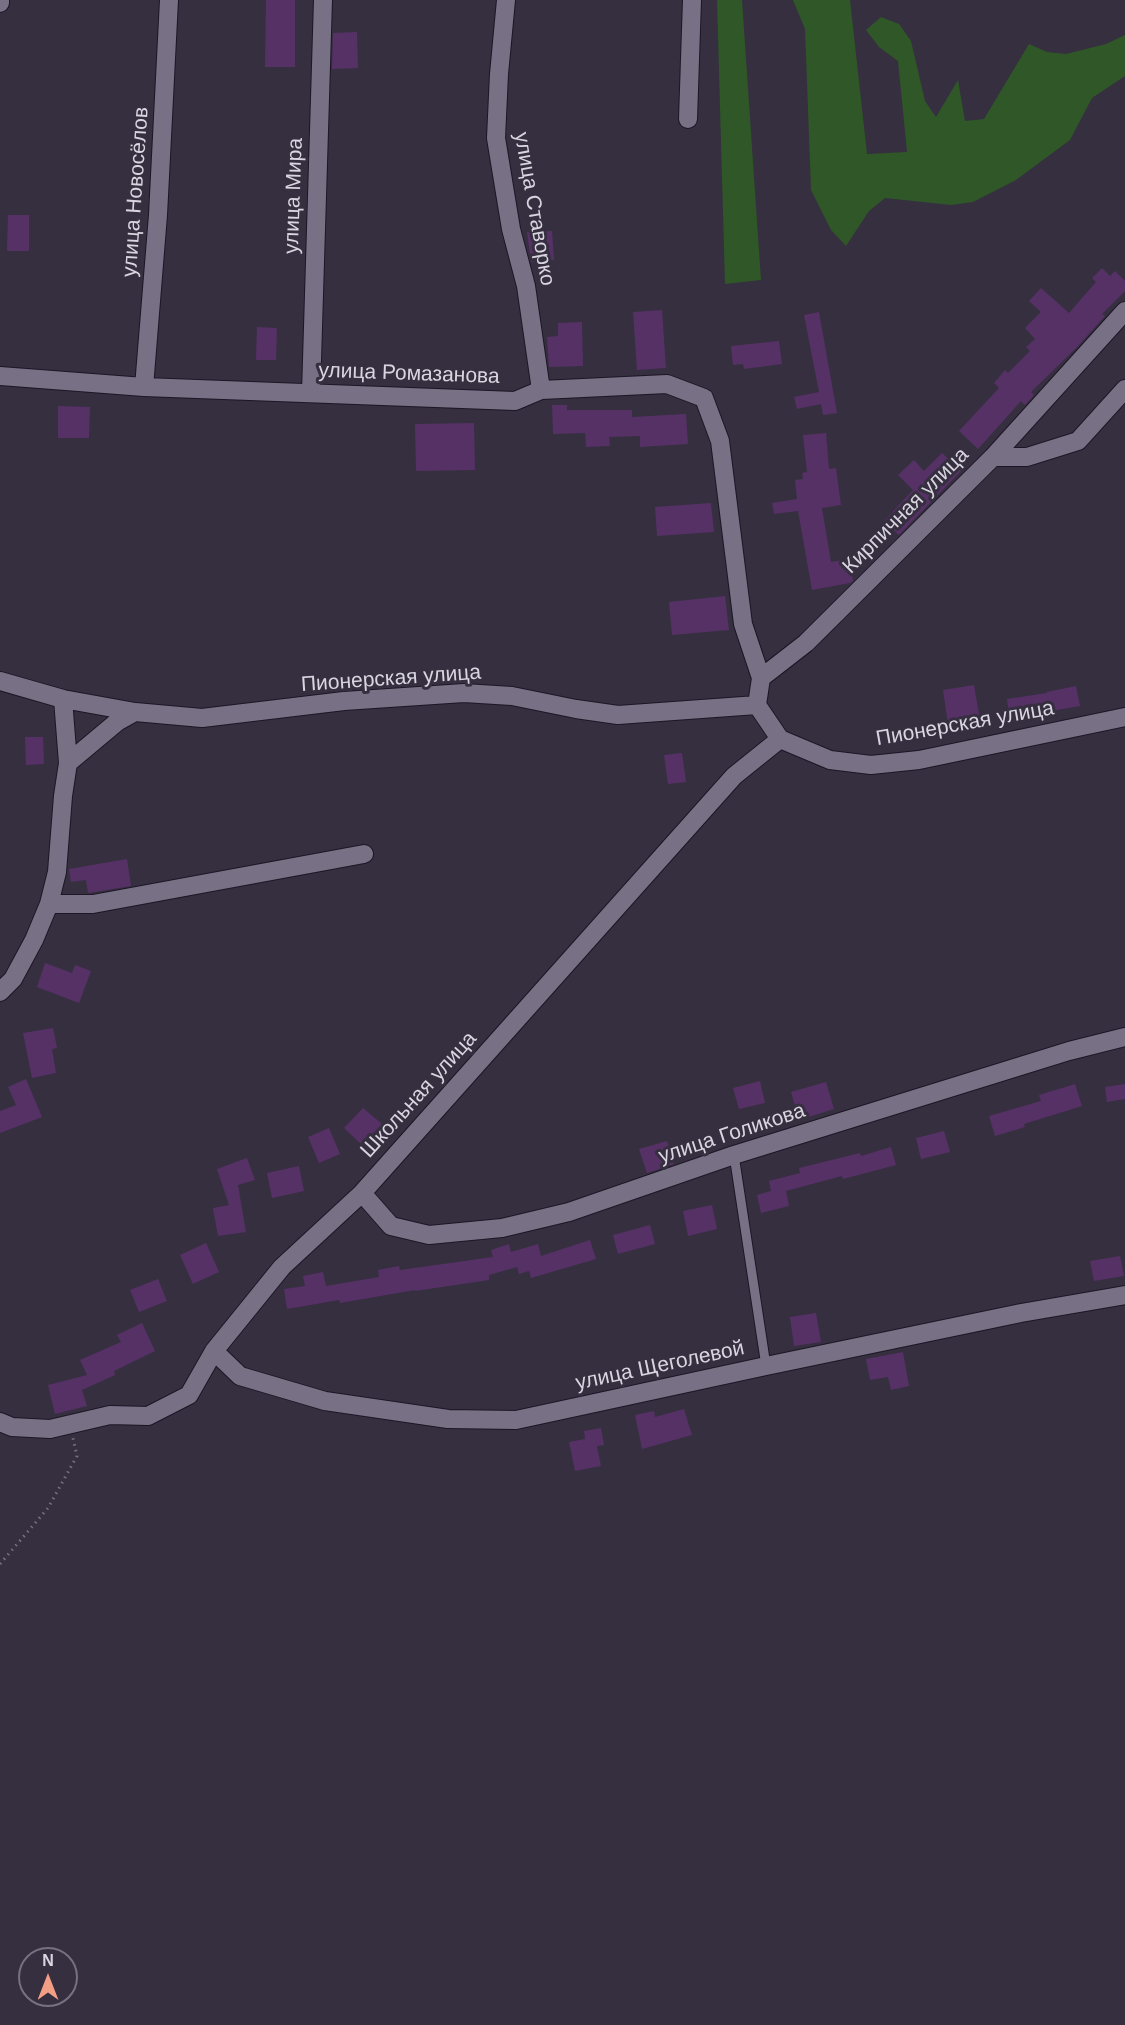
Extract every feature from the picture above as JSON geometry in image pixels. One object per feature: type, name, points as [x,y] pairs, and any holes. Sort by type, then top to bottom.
[{"type":"street","name":"улица Новосёлов","points":[[144,387],[158,216],[169,0]]},
{"type":"street","name":"улица Мира","points":[[311,393],[323,0]]},
{"type":"street","name":"улица Ставорко","points":[[506,0],[496,138],[511,229],[526,286],[541,390]]},
{"type":"street","points":[[688,119],[692,0]]},
{"type":"street","points":[[993,457],[1125,311]]},
{"type":"street","name":"улица Ромазанова","points":[[0,376],[144,387],[515,401],[541,390],[667,384],[704,398],[720,441],[743,624],[761,678]]},
{"type":"street","name":"Кирпичная улица","points":[[761,678],[806,643],[993,457],[1027,457],[1078,441],[1125,389]]},
{"type":"street","points":[[761,678],[757,705],[780,739]]},
{"type":"street","name":"Пионерская улица","points":[[0,681],[63,699],[135,712],[202,718],[344,701],[464,693],[512,696],[618,715],[757,705]]},
{"type":"street","points":[[0,992],[14,979],[34,940],[49,904],[57,872],[68,763],[63,699]]},
{"type":"street","points":[[68,763],[117,722],[135,712]]},
{"type":"street","name":"Пионерская улица","points":[[780,739],[830,760],[871,765],[920,760],[1125,717]]},
{"type":"street","name":"Школьная улица","points":[[0,1422],[12,1427],[50,1429],[110,1415],[148,1416],[189,1395],[214,1351],[282,1267],[362,1193],[734,776],[780,739]]},
{"type":"street","points":[[49,904],[93,904],[364,854]]},
{"type":"street","name":"улица Голикова","points":[[362,1193],[391,1226],[429,1235],[502,1228],[569,1212],[734,1155],[1069,1051],[1125,1037]]},
{"type":"street","name":"улица Щеголевой","points":[[214,1351],[240,1377],[325,1401],[460,1420],[516,1420],[766,1365],[1021,1313],[1125,1295]]},
{"type":"lane","points":[[734,1155],[766,1365]]},
{"type":"path","points":[[0,1564],[48,1508],[77,1456],[70,1424]]},
{"type":"green space","points":[[717,0],[742,0],[761,280],[725,284]]},
{"type":"green space","points":[[793,0],[850,0],[867,154],[907,152],[898,61],[879,47],[866,30],[881,17],[899,24],[911,41],[925,101],[936,117],[958,80],[965,121],[984,119],[1029,44],[1047,52],[1066,54],[1106,44],[1125,35],[1125,76],[1092,98],[1070,140],[1016,180],[973,202],[951,205],[885,198],[869,211],[846,246],[831,230],[811,190],[805,29]]},
{"type":"building","points":[[266,0],[295,0],[295,67],[265,67]]},
{"type":"building","points":[[357,32],[358,68],[332,69],[333,33]]},
{"type":"building","points":[[8,215],[29,215],[29,251],[7,251]]},
{"type":"building","points":[[552,231],[554,260],[531,262],[527,232]]},
{"type":"building","points":[[1102,268],[1110,276],[1115,271],[1125,281],[1125,291],[1102,314],[1105,316],[1078,346],[1031,392],[1034,395],[1025,405],[1021,401],[978,449],[959,431],[999,388],[994,383],[1005,370],[1008,373],[1030,351],[1026,347],[1035,339],[1025,328],[1041,312],[1029,301],[1041,288],[1069,313],[1096,282],[1092,278]]},
{"type":"building","points":[[662,310],[666,368],[637,370],[633,312]]},
{"type":"building","points":[[819,312],[837,413],[823,415],[821,404],[797,409],[794,397],[819,392],[804,315]]},
{"type":"building","points":[[582,322],[583,366],[549,367],[547,337],[558,336],[558,323]]},
{"type":"building","points":[[257,327],[277,328],[276,360],[256,360]]},
{"type":"building","points":[[779,341],[782,364],[744,369],[743,364],[733,365],[731,346]]},
{"type":"building","points":[[552,405],[567,405],[567,410],[632,410],[632,417],[686,414],[688,444],[640,447],[640,436],[609,437],[610,446],[586,447],[585,433],[553,434]]},
{"type":"building","points":[[58,406],[90,407],[89,438],[58,438]]},
{"type":"building","points":[[474,423],[475,470],[416,471],[415,424]]},
{"type":"building","points":[[826,433],[829,469],[836,468],[841,505],[822,508],[831,562],[854,558],[856,573],[852,574],[853,581],[850,583],[812,590],[798,511],[774,514],[772,503],[797,499],[795,480],[803,479],[802,473],[807,472],[803,435]]},
{"type":"building","points":[[942,453],[961,471],[899,535],[884,521],[913,490],[898,475],[914,460],[924,471]]},
{"type":"building","points":[[711,503],[714,532],[657,536],[655,507]]},
{"type":"building","points":[[725,596],[729,630],[672,635],[669,602]]},
{"type":"building","points":[[974,685],[981,726],[949,731],[943,690]]},
{"type":"building","points":[[1076,686],[1080,706],[1039,713],[1040,719],[1010,722],[1007,699]]},
{"type":"building","points":[[25,737],[43,737],[44,764],[26,765]]},
{"type":"building","points":[[682,753],[686,782],[668,784],[664,755]]},
{"type":"building","points":[[127,859],[131,886],[88,893],[86,880],[71,882],[69,869]]},
{"type":"building","points":[[45,963],[72,973],[75,965],[91,971],[79,1003],[37,987]]},
{"type":"building","points":[[53,1028],[57,1048],[52,1049],[56,1073],[32,1078],[23,1033]]},
{"type":"building","points":[[26,1079],[42,1117],[0,1133],[0,1111],[16,1105],[8,1087]]},
{"type":"building","points":[[760,1081],[765,1103],[739,1109],[733,1088]]},
{"type":"building","points":[[826,1082],[834,1109],[799,1120],[791,1092]]},
{"type":"building","points":[[1075,1084],[1082,1106],[1024,1124],[1025,1127],[995,1136],[989,1116],[1041,1101],[1039,1095]]},
{"type":"building","points":[[1125,1084],[1125,1099],[1107,1102],[1105,1087]]},
{"type":"building","points":[[363,1108],[382,1124],[362,1145],[344,1128]]},
{"type":"building","points":[[329,1128],[340,1154],[319,1163],[308,1137]]},
{"type":"building","points":[[944,1131],[950,1152],[921,1159],[916,1138]]},
{"type":"building","points":[[667,1141],[674,1164],[647,1173],[639,1149]]},
{"type":"building","points":[[891,1147],[896,1165],[786,1191],[789,1206],[761,1213],[757,1195],[771,1191],[769,1181],[800,1173],[799,1168],[860,1153],[861,1156]]},
{"type":"building","points":[[247,1158],[255,1180],[238,1185],[246,1232],[218,1236],[213,1208],[229,1205],[217,1169]]},
{"type":"building","points":[[299,1166],[304,1191],[272,1198],[267,1173]]},
{"type":"building","points":[[712,1205],[717,1229],[688,1236],[683,1211]]},
{"type":"building","points":[[650,1225],[655,1244],[618,1254],[613,1235]]},
{"type":"building","points":[[590,1240],[596,1259],[531,1278],[529,1271],[519,1274],[517,1267],[489,1275],[489,1280],[287,1309],[284,1289],[305,1286],[303,1276],[323,1272],[326,1286],[379,1277],[378,1270],[399,1266],[400,1270],[493,1257],[491,1250],[509,1244],[511,1252],[538,1244],[541,1256]]},
{"type":"building","points":[[206,1243],[219,1272],[193,1284],[180,1255]]},
{"type":"building","points":[[1120,1256],[1124,1276],[1094,1281],[1090,1261]]},
{"type":"building","points":[[158,1279],[167,1301],[139,1312],[130,1290]]},
{"type":"building","points":[[816,1313],[821,1342],[794,1346],[790,1317]]},
{"type":"building","points":[[142,1323],[155,1351],[114,1371],[115,1375],[82,1390],[87,1406],[55,1414],[48,1385],[87,1375],[80,1360],[121,1342],[117,1335]]},
{"type":"building","points":[[903,1352],[909,1386],[891,1390],[888,1377],[870,1380],[866,1359]]},
{"type":"building","points":[[684,1409],[692,1435],[642,1449],[635,1415],[654,1411],[655,1417]]},
{"type":"building","points":[[601,1428],[604,1445],[597,1446],[601,1466],[575,1471],[569,1442],[585,1439],[584,1431]]}]
